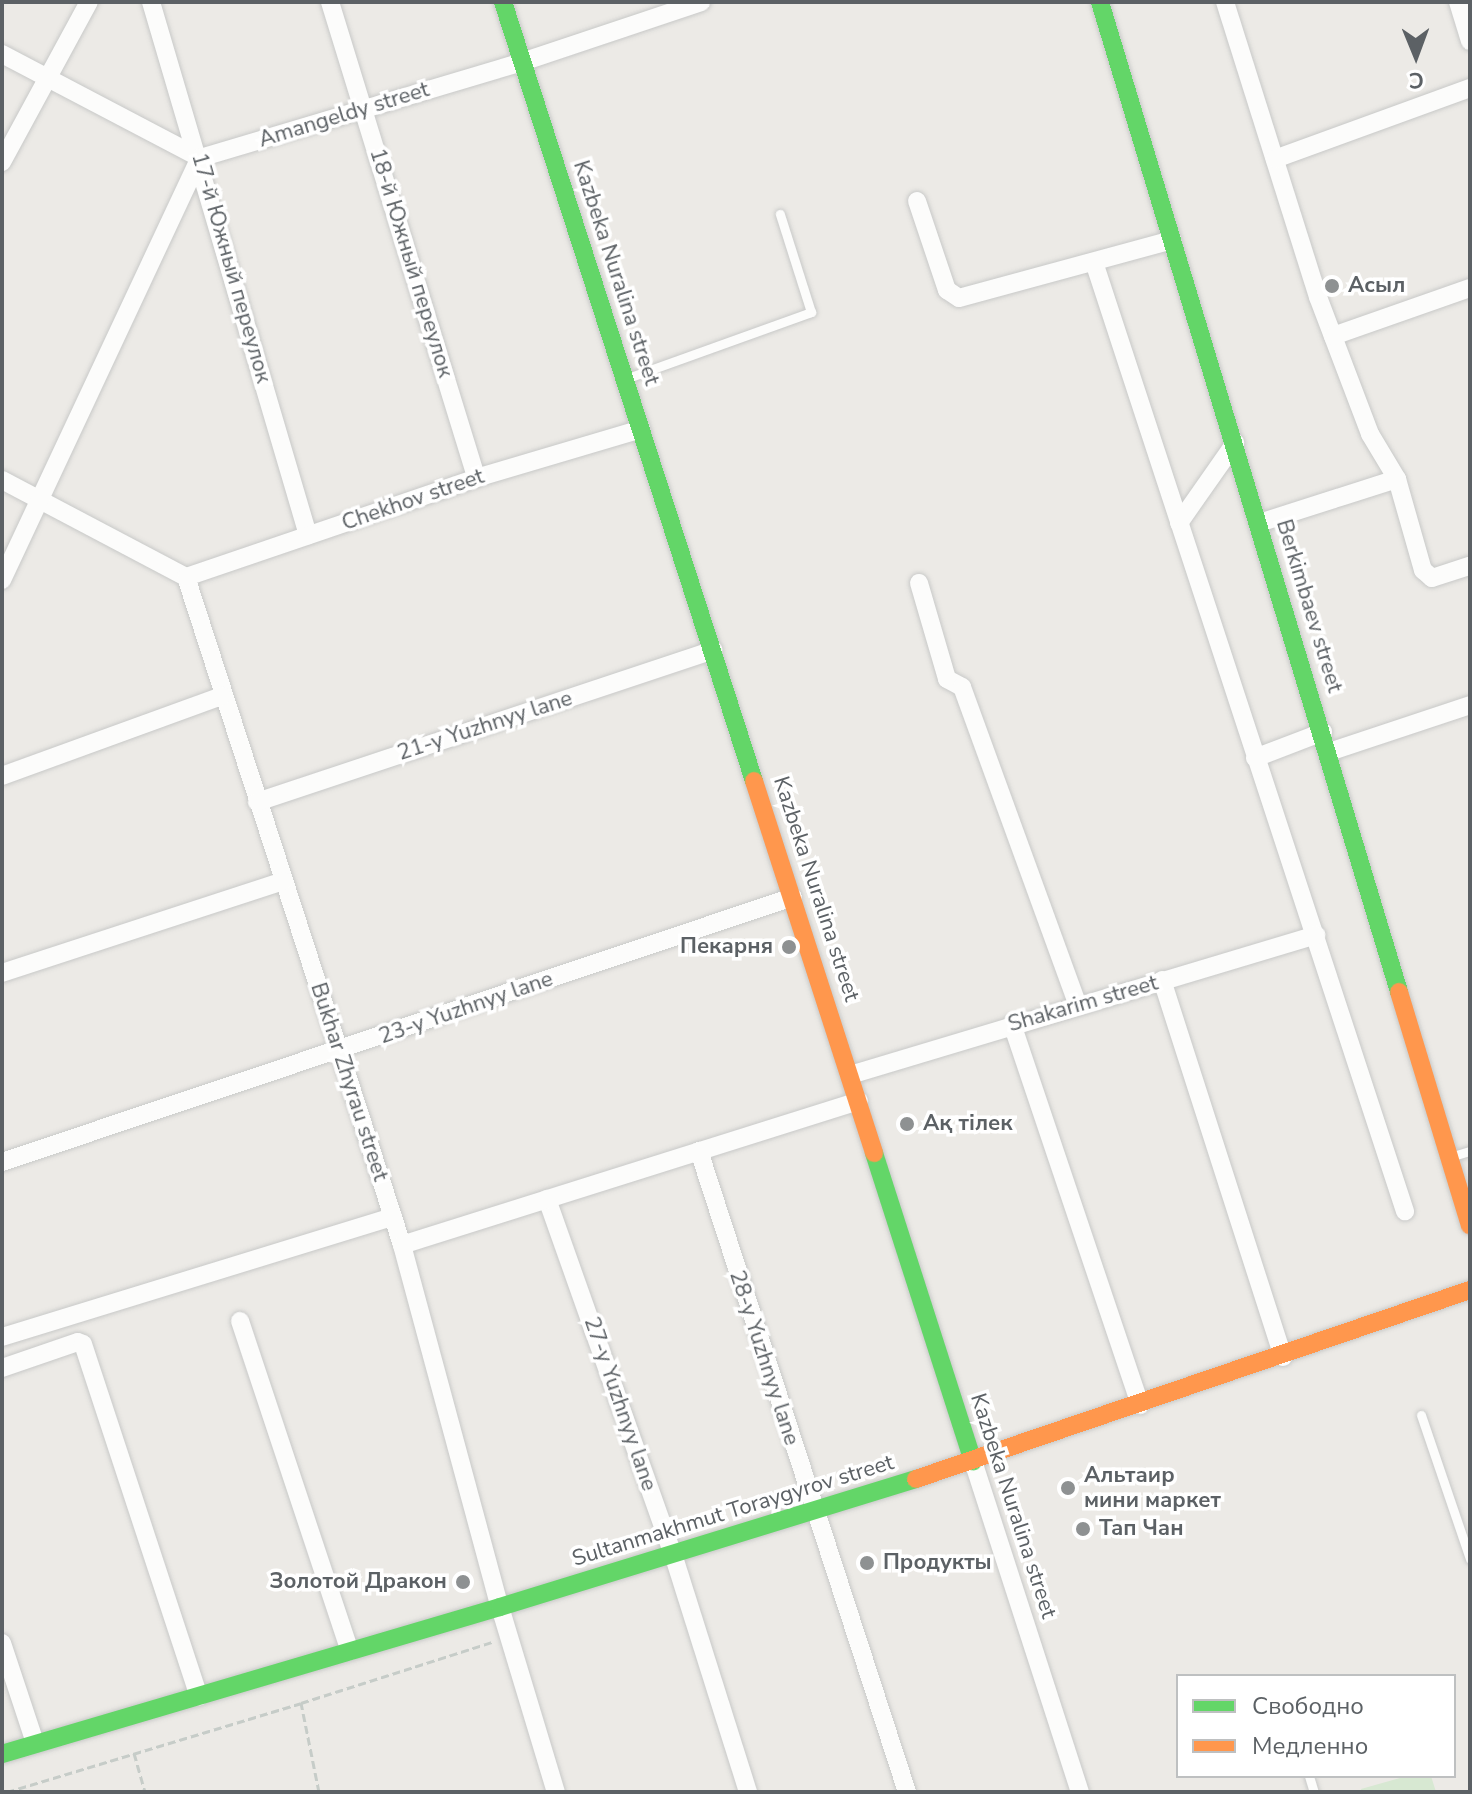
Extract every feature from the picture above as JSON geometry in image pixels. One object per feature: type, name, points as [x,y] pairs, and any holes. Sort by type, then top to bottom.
[{"type":"street","points":[[2,162],[89,2]]},
{"type":"street","name":"17-й Южный переулок","points":[[151,2],[200,158],[308,535]]},
{"type":"street","name":"18-й Южный переулок","points":[[330,2],[476,478]]},
{"type":"street","name":"Kazbeka Nuralina street","points":[[503,2],[1080,1792]]},
{"type":"street","name":"Berkimbaev street","points":[[1100,2],[1470,1225]]},
{"type":"street","points":[[1225,2],[1333,336],[1370,434],[1397,479],[1426,576],[1432,578],[1470,566]]},
{"type":"street","points":[[1458,2],[1470,41]]},
{"type":"street","name":"Amangeldy street","points":[[200,158],[522,62],[694,3]]},
{"type":"street","points":[[2,54],[200,158],[2,580]]},
{"type":"street","points":[[1275,159],[1470,88]]},
{"type":"street","points":[[917,201],[947,290],[959,298],[1172,240]]},
{"type":"street","points":[[1094,262],[1405,1211]]},
{"type":"street","points":[[1333,336],[1470,288]]},
{"type":"street","name":"Chekhov street","points":[[186,577],[476,478],[641,429]]},
{"type":"street","points":[[1179,523],[1235,443]]},
{"type":"street","points":[[1259,523],[1397,479]]},
{"type":"street","points":[[2,480],[42,498],[186,577]]},
{"type":"street","name":"Bukhar Zhyrau street","points":[[186,577],[402,1245],[500,1607],[556,1792]]},
{"type":"street","points":[[919,583],[947,679],[962,687],[1078,1005]]},
{"type":"street","name":"21-y Yuzhnyy lane","points":[[257,802],[713,650]]},
{"type":"street","points":[[2,776],[222,696]]},
{"type":"street","points":[[1329,752],[1470,705]]},
{"type":"street","points":[[1255,758],[1323,732]]},
{"type":"street","points":[[2,973],[283,881]]},
{"type":"street","name":"23-y Yuzhnyy lane","points":[[2,1162],[793,897]]},
{"type":"street","name":"Shakarim street","points":[[850,1075],[1316,935]]},
{"type":"street","points":[[1162,980],[1283,1357]]},
{"type":"street","points":[[1012,1024],[1140,1405]]},
{"type":"street","points":[[402,1245],[859,1101]]},
{"type":"street","name":"28-y Yuzhnyy lane","points":[[699,1151],[813,1512],[907,1792]]},
{"type":"street","name":"27-y Yuzhnyy lane","points":[[547,1199],[673,1554],[748,1792]]},
{"type":"street","points":[[2,1337],[393,1217]]},
{"type":"street","name":"Sultanmakhmut Toraygyrov street","points":[[2,1754],[813,1512],[1283,1357],[1470,1290]]},
{"type":"street","points":[[240,1321],[350,1651]]},
{"type":"street","points":[[2,1368],[78,1342],[83,1344],[199,1696]]},
{"type":"street","points":[[2,1643],[8,1677],[35,1743]]},
{"type":"lane","points":[[625,379],[811,312],[780,214]]},
{"type":"lane","points":[[1450,1157],[1470,1151]]},
{"type":"lane","points":[[1421,1415],[1470,1559]]},
{"type":"path","points":[[7,1792],[509,1636]]},
{"type":"path","points":[[301,1703],[319,1792]]},
{"type":"path","points":[[134,1753],[145,1792]]},
{"type":"green space","points":[[1400,1778],[1432,1778],[1436,1792],[1362,1792],[1361,1789]]},
{"type":"traffic: fast","points":[[503,2],[754,781]]},
{"type":"traffic: fast","points":[[1100,2],[1399,992]]},
{"type":"traffic: fast","points":[[874,1153],[973,1461]]},
{"type":"traffic: fast","points":[[2,1754],[500,1607],[916,1479]]},
{"type":"traffic: slow","points":[[754,781],[874,1153]]},
{"type":"traffic: slow","points":[[1399,992],[1470,1225]]},
{"type":"traffic: slow","points":[[916,1479],[1470,1290]]},
{"type":"place","name":"Асыл","points":[[1332,286]]},
{"type":"place","name":"Пекарня","points":[[789,947]]},
{"type":"place","name":"Ақ тілек","points":[[907,1124]]},
{"type":"place","name":"Альтаир мини маркет","points":[[1068,1488]]},
{"type":"place","name":"Тап Чан","points":[[1083,1529]]},
{"type":"place","name":"Продукты","points":[[867,1563]]},
{"type":"place","name":"Золотой Дракон","points":[[463,1582]]}]
